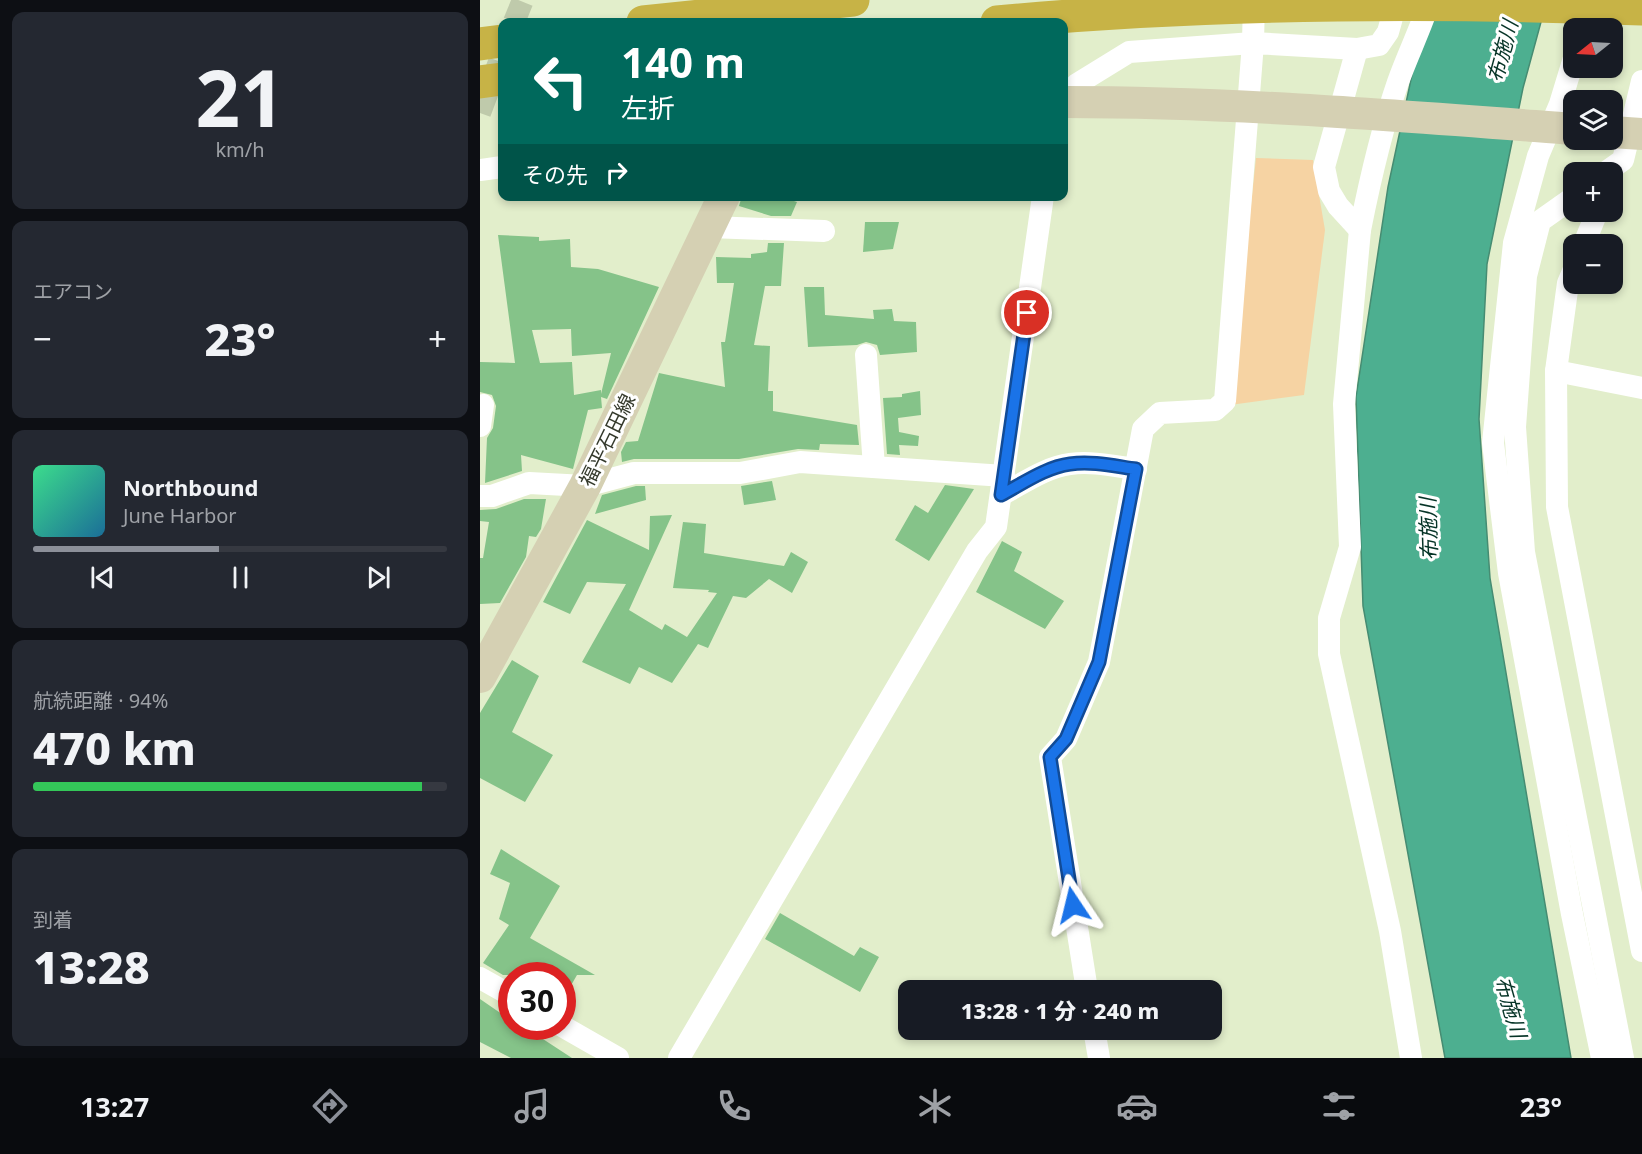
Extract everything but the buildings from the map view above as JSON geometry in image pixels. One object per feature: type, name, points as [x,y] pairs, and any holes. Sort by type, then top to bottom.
[{"type":"highway","points":[[680,18],[853,0]]},
{"type":"highway","points":[[1060,18],[1200,9],[1363,4],[1531,5],[1642,9]]},
{"type":"highway","points":[[480,44],[498,41]]},
{"type":"highway","points":[[480,82],[498,80]]},
{"type":"street","points":[[1085,980],[1050,757],[1066,739],[1099,662],[1143,429],[1160,413],[1215,410],[1225,401],[1254,0]]},
{"type":"street","points":[[1068,92],[1077,84],[1129,52],[1252,43],[1357,49],[1379,45],[1388,32],[1396,0]]},
{"type":"street","points":[[1411,1058],[1390,931],[1329,654],[1329,618],[1350,547],[1344,404],[1360,230],[1377,146],[1399,80],[1422,26],[1430,0]]},
{"type":"street","points":[[1585,18],[1590,0]]},
{"type":"street","points":[[1357,49],[1324,167],[1334,198],[1360,230]]},
{"type":"street","points":[[1568,78],[1560,104],[1538,156],[1514,243],[1493,442],[1509,573],[1572,914],[1602,1058]]},
{"type":"street","points":[[1614,155],[1642,81]]},
{"type":"street","points":[[1068,102],[1265,107],[1563,128]]},
{"type":"street","points":[[1614,155],[1642,134]]},
{"type":"street","points":[[480,170],[498,168]]},
{"type":"street","name":"福平石田線","points":[[480,677],[585,486],[722,201]]},
{"type":"street","points":[[679,1058],[977,551],[996,527],[1042,201]]},
{"type":"street","points":[[1563,205],[1540,221],[1526,276],[1515,427],[1524,552],[1623,1058]]},
{"type":"street","points":[[710,227],[824,231]]},
{"type":"street","points":[[1566,294],[1556,370],[1557,507],[1642,951]]},
{"type":"street","points":[[866,355],[874,467]]},
{"type":"street","points":[[1556,370],[1642,388]]},
{"type":"street","points":[[480,496],[492,496],[529,483],[585,486],[634,473],[740,473],[800,462],[874,467],[1002,486],[1068,464],[1098,463],[1136,469]]},
{"type":"street","points":[[480,978],[498,988]]},
{"type":"street","points":[[576,1034],[618,1058]]},
{"type":"street","points":[[1096,1040],[1099,1058]]},
{"type":"shaded area","points":[[1256,158],[1313,160],[1325,230],[1304,395],[1230,405]]},
{"type":"water","name":"布施川","points":[[1428,0],[1547,0],[1523,88],[1487,264],[1479,419],[1490,578],[1571,1058],[1445,1058],[1363,606],[1356,397],[1388,187]]},
{"type":"tunnel","points":[[516,18],[523,0]]},
{"type":"tunnel","points":[[480,113],[498,65]]},
{"type":"route","points":[[1027,313],[1001,495],[1035,476],[1068,464],[1098,463],[1136,469],[1099,662],[1066,739],[1050,757],[1073,905]]}]
